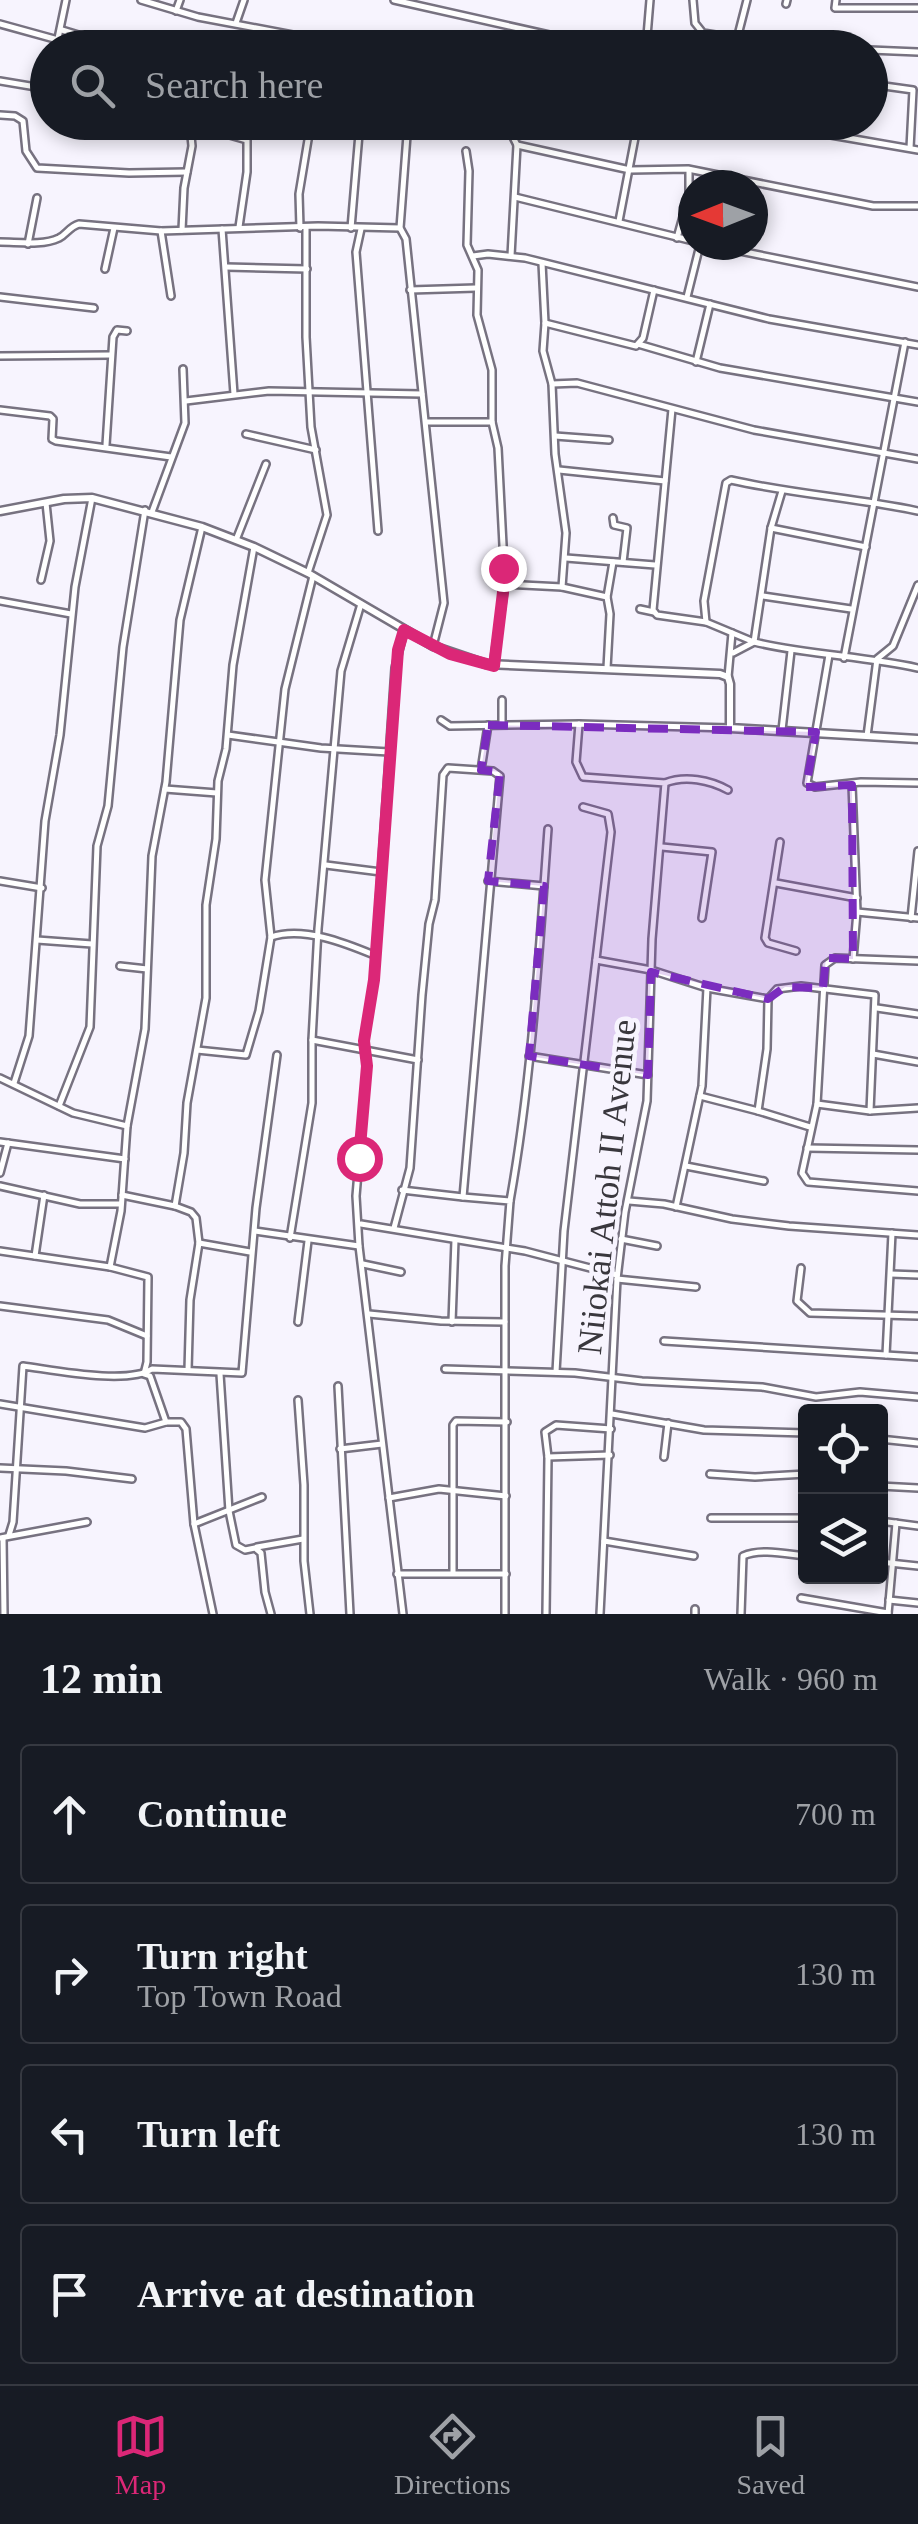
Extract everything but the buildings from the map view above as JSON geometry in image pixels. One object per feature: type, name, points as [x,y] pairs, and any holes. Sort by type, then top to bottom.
[{"type":"street","points":[[62,30],[66,0]]},
{"type":"street","points":[[141,0],[271,30]]},
{"type":"street","points":[[176,11],[180,0]]},
{"type":"street","points":[[236,23],[244,0]]},
{"type":"street","points":[[394,0],[528,30]]},
{"type":"street","points":[[648,30],[650,0]]},
{"type":"street","points":[[693,0],[699,30]]},
{"type":"street","points":[[740,30],[747,0]]},
{"type":"street","points":[[836,0],[836,8],[918,8]]},
{"type":"street","points":[[0,24],[30,35]]},
{"type":"street","points":[[888,51],[918,52]]},
{"type":"street","points":[[0,81],[30,86]]},
{"type":"street","points":[[864,140],[914,149],[912,90],[888,87]]},
{"type":"street","points":[[0,115],[23,121],[26,151],[37,168],[187,172]]},
{"type":"street","points":[[182,230],[191,140]]},
{"type":"street","points":[[238,228],[248,172],[248,140]]},
{"type":"street","points":[[196,1050],[246,1055],[256,1024],[271,937],[266,880],[288,675],[327,515],[316,450],[306,337],[307,269],[300,194],[308,140]]},
{"type":"street","points":[[352,228],[359,140]]},
{"type":"street","points":[[407,140],[400,228],[406,239],[444,603],[433,646]]},
{"type":"street","points":[[510,256],[514,140]]},
{"type":"street","points":[[620,222],[635,140]]},
{"type":"street","points":[[517,145],[630,170],[685,170]]},
{"type":"street","points":[[466,151],[466,232],[478,270],[478,322],[492,370],[492,422],[498,448],[504,584],[494,666]]},
{"type":"street","points":[[768,184],[873,206],[918,206]]},
{"type":"street","points":[[514,197],[677,238],[678,234]]},
{"type":"street","points":[[28,244],[37,198]]},
{"type":"street","points":[[0,242],[28,244],[58,238],[79,224],[162,230],[400,228]]},
{"type":"street","points":[[106,269],[114,227]]},
{"type":"street","points":[[222,229],[234,394]]},
{"type":"street","points":[[361,229],[356,252],[378,531]]},
{"type":"street","points":[[162,230],[171,296]]},
{"type":"street","points":[[474,256],[510,256],[769,319],[918,345]]},
{"type":"street","points":[[768,257],[918,287]]},
{"type":"street","points":[[686,297],[696,260]]},
{"type":"street","points":[[542,263],[543,351],[552,384],[566,558],[562,587]]},
{"type":"street","points":[[226,267],[307,269]]},
{"type":"street","points":[[410,290],[476,288]]},
{"type":"street","points":[[638,344],[644,338],[654,290]]},
{"type":"street","points":[[0,298],[94,308]]},
{"type":"street","points":[[696,362],[710,304]]},
{"type":"street","points":[[545,322],[696,362],[918,402]]},
{"type":"street","points":[[106,446],[116,330],[126,331]]},
{"type":"street","points":[[844,658],[905,342]]},
{"type":"street","points":[[0,356],[112,355]]},
{"type":"street","points":[[59,1106],[90,1026],[97,846],[108,806],[123,647],[149,511],[183,431],[186,401],[182,369]]},
{"type":"street","points":[[552,384],[577,383],[754,430],[918,459]]},
{"type":"street","points":[[186,401],[234,394],[422,394]]},
{"type":"street","points":[[654,612],[672,409]]},
{"type":"street","points":[[0,410],[50,416],[54,419],[52,439],[56,441],[171,457]]},
{"type":"street","points":[[426,422],[492,422]]},
{"type":"street","points":[[246,434],[316,450]]},
{"type":"street","points":[[555,436],[609,440]]},
{"type":"street","points":[[236,540],[266,464]]},
{"type":"street","points":[[558,470],[665,481]]},
{"type":"street","points":[[706,622],[704,601],[726,482],[874,502],[918,512]]},
{"type":"street","points":[[754,642],[772,528],[782,491]]},
{"type":"street","points":[[14,1083],[29,1036],[46,821],[60,735],[71,614],[92,498]]},
{"type":"street","points":[[0,511],[92,498],[202,527],[310,574],[433,646],[494,666],[606,668],[728,677]]},
{"type":"street","points":[[40,580],[50,541],[46,502]]},
{"type":"street","points":[[614,518],[614,525],[627,528],[623,562]]},
{"type":"street","points":[[110,1267],[122,1204],[127,1126],[144,1038],[152,856],[165,788],[180,620],[202,527]]},
{"type":"street","points":[[772,528],[866,547]]},
{"type":"street","points":[[175,1206],[206,998],[206,905],[216,839],[217,793],[254,547]]},
{"type":"street","points":[[566,558],[656,564]]},
{"type":"street","points":[[606,668],[610,614],[607,597],[613,562]]},
{"type":"street","points":[[504,584],[562,587],[607,597]]},
{"type":"street","points":[[867,736],[877,659],[893,646],[918,585]]},
{"type":"street","points":[[764,596],[852,609]]},
{"type":"street","points":[[0,601],[71,614]]},
{"type":"street","points":[[290,1238],[312,1102],[318,938],[342,664],[362,604]]},
{"type":"street","points":[[640,609],[668,618],[706,622],[754,642],[791,651],[877,659],[918,668]]},
{"type":"street","points":[[403,1614],[356,1196],[395,668],[404,630]]},
{"type":"street","points":[[730,728],[728,677],[732,633]]},
{"type":"street","points":[[733,653],[754,642]]},
{"type":"street","points":[[782,730],[791,651]]},
{"type":"street","points":[[829,656],[806,783],[815,787],[860,782],[918,783]]},
{"type":"street","points":[[502,700],[502,724]]},
{"type":"street","points":[[441,720],[450,726],[730,728],[918,739]]},
{"type":"street","points":[[578,724],[576,762],[583,777],[665,783],[671,779],[708,781],[728,790]]},
{"type":"street","points":[[481,770],[488,725]]},
{"type":"street","points":[[226,735],[389,752]]},
{"type":"street","points":[[394,1228],[410,1168],[443,775],[448,768],[496,772],[500,780],[463,1198]]},
{"type":"street","name":"Niiokai Attoh II Avenue","points":[[600,1614],[617,1277],[648,1075],[651,970],[665,783]]},
{"type":"street","points":[[852,785],[857,898],[853,959]]},
{"type":"street","points":[[165,788],[217,793]]},
{"type":"street","points":[[556,1372],[562,1260],[612,820],[603,811],[583,807]]},
{"type":"street","points":[[506,1614],[506,1248],[542,937],[548,829]]},
{"type":"street","points":[[780,842],[765,941],[796,952]]},
{"type":"street","points":[[662,847],[712,852],[702,918]]},
{"type":"street","points":[[857,912],[915,918],[918,851]]},
{"type":"street","points":[[326,865],[381,872]]},
{"type":"street","points":[[0,881],[42,888]]},
{"type":"street","points":[[488,882],[544,886]]},
{"type":"street","points":[[775,883],[857,898]]},
{"type":"street","points":[[271,937],[284,933],[318,938],[375,956]]},
{"type":"street","points":[[37,940],[92,944]]},
{"type":"street","points":[[596,960],[768,999]]},
{"type":"street","points":[[918,961],[830,960],[826,966],[817,1104],[802,1173],[808,1182],[918,1190]]},
{"type":"street","points":[[120,966],[147,969]]},
{"type":"street","points":[[758,1111],[768,999],[776,989],[785,987],[871,994],[876,1000],[870,1111]]},
{"type":"street","points":[[676,1206],[700,1096],[707,988]]},
{"type":"street","points":[[876,1008],[918,1014]]},
{"type":"street","points":[[312,1040],[418,1060]]},
{"type":"street","points":[[873,1054],[918,1062]]},
{"type":"street","points":[[144,1374],[152,1369],[242,1373],[254,1230],[277,1055]]},
{"type":"street","points":[[529,1056],[648,1075]]},
{"type":"street","points":[[0,1078],[84,1117],[127,1126]]},
{"type":"street","points":[[700,1096],[810,1127]]},
{"type":"street","points":[[817,1104],[870,1111],[918,1108]]},
{"type":"street","points":[[0,1172],[4,1142],[125,1159]]},
{"type":"street","points":[[807,1148],[918,1150]]},
{"type":"street","points":[[686,1166],[764,1181]]},
{"type":"street","points":[[0,1186],[80,1204],[122,1204]]},
{"type":"street","points":[[402,1190],[510,1201]]},
{"type":"street","points":[[36,1256],[44,1195]]},
{"type":"street","points":[[122,1195],[175,1206],[195,1215],[199,1243],[190,1300],[188,1370]]},
{"type":"street","points":[[628,1201],[789,1226],[918,1235]]},
{"type":"street","points":[[360,1223],[506,1248],[617,1277],[696,1287]]},
{"type":"street","points":[[254,1230],[359,1246]]},
{"type":"street","points":[[886,1355],[892,1233]]},
{"type":"street","points":[[452,1322],[455,1240]]},
{"type":"street","points":[[621,1240],[657,1246]]},
{"type":"street","points":[[298,1322],[308,1241]]},
{"type":"street","points":[[199,1243],[252,1252]]},
{"type":"street","points":[[0,1250],[110,1267],[148,1277],[144,1374]]},
{"type":"street","points":[[363,1264],[401,1272]]},
{"type":"street","points":[[801,1268],[797,1301],[810,1313],[918,1316]]},
{"type":"street","points":[[891,1274],[918,1275]]},
{"type":"street","points":[[0,1306],[108,1320],[147,1336]]},
{"type":"street","points":[[369,1314],[452,1322],[505,1322]]},
{"type":"street","points":[[664,1341],[918,1357]]},
{"type":"street","points":[[4,1614],[4,1537],[14,1508],[23,1366],[150,1376],[166,1422]]},
{"type":"street","points":[[446,1369],[506,1369],[762,1387],[816,1397],[860,1392],[918,1397]]},
{"type":"street","points":[[220,1374],[230,1511],[238,1547],[245,1550],[303,1540]]},
{"type":"street","points":[[338,1386],[350,1614]]},
{"type":"street","points":[[298,1400],[310,1614]]},
{"type":"street","points":[[0,1404],[145,1428],[181,1422],[186,1429],[194,1524],[212,1614]]},
{"type":"street","points":[[612,1414],[704,1430],[798,1433]]},
{"type":"street","points":[[453,1573],[450,1443],[456,1421],[506,1422]]},
{"type":"street","points":[[664,1457],[668,1423]]},
{"type":"street","points":[[546,1614],[545,1432],[548,1427],[575,1425],[612,1430]]},
{"type":"street","points":[[888,1440],[918,1442]]},
{"type":"street","points":[[340,1449],[383,1444]]},
{"type":"street","points":[[548,1457],[610,1455]]},
{"type":"street","points":[[0,1468],[132,1479]]},
{"type":"street","points":[[710,1474],[798,1474]]},
{"type":"street","points":[[888,1486],[918,1488]]},
{"type":"street","points":[[389,1498],[430,1490],[506,1496]]},
{"type":"street","points":[[194,1524],[262,1497]]},
{"type":"street","points":[[711,1518],[798,1518]]},
{"type":"street","points":[[4,1537],[87,1522]]},
{"type":"street","points":[[888,1522],[918,1526]]},
{"type":"street","points":[[801,1598],[888,1614],[896,1523]]},
{"type":"street","points":[[604,1542],[694,1556]]},
{"type":"street","points":[[255,1548],[264,1558],[265,1592],[272,1614]]},
{"type":"street","points":[[741,1614],[743,1556],[768,1552],[798,1555]]},
{"type":"street","points":[[888,1563],[918,1566]]},
{"type":"street","points":[[397,1574],[506,1574]]},
{"type":"street","points":[[890,1600],[918,1603]]},
{"type":"highlighted area","points":[[488,725],[816,732],[806,787],[852,785],[853,959],[826,958],[823,988],[785,987],[768,999],[651,972],[648,1075],[529,1056],[544,886],[488,881],[500,772],[481,770]]},
{"type":"route","points":[[359,1158],[367,1066],[364,1041],[374,980],[398,650],[404,630],[450,654],[494,666],[503,568]]}]
